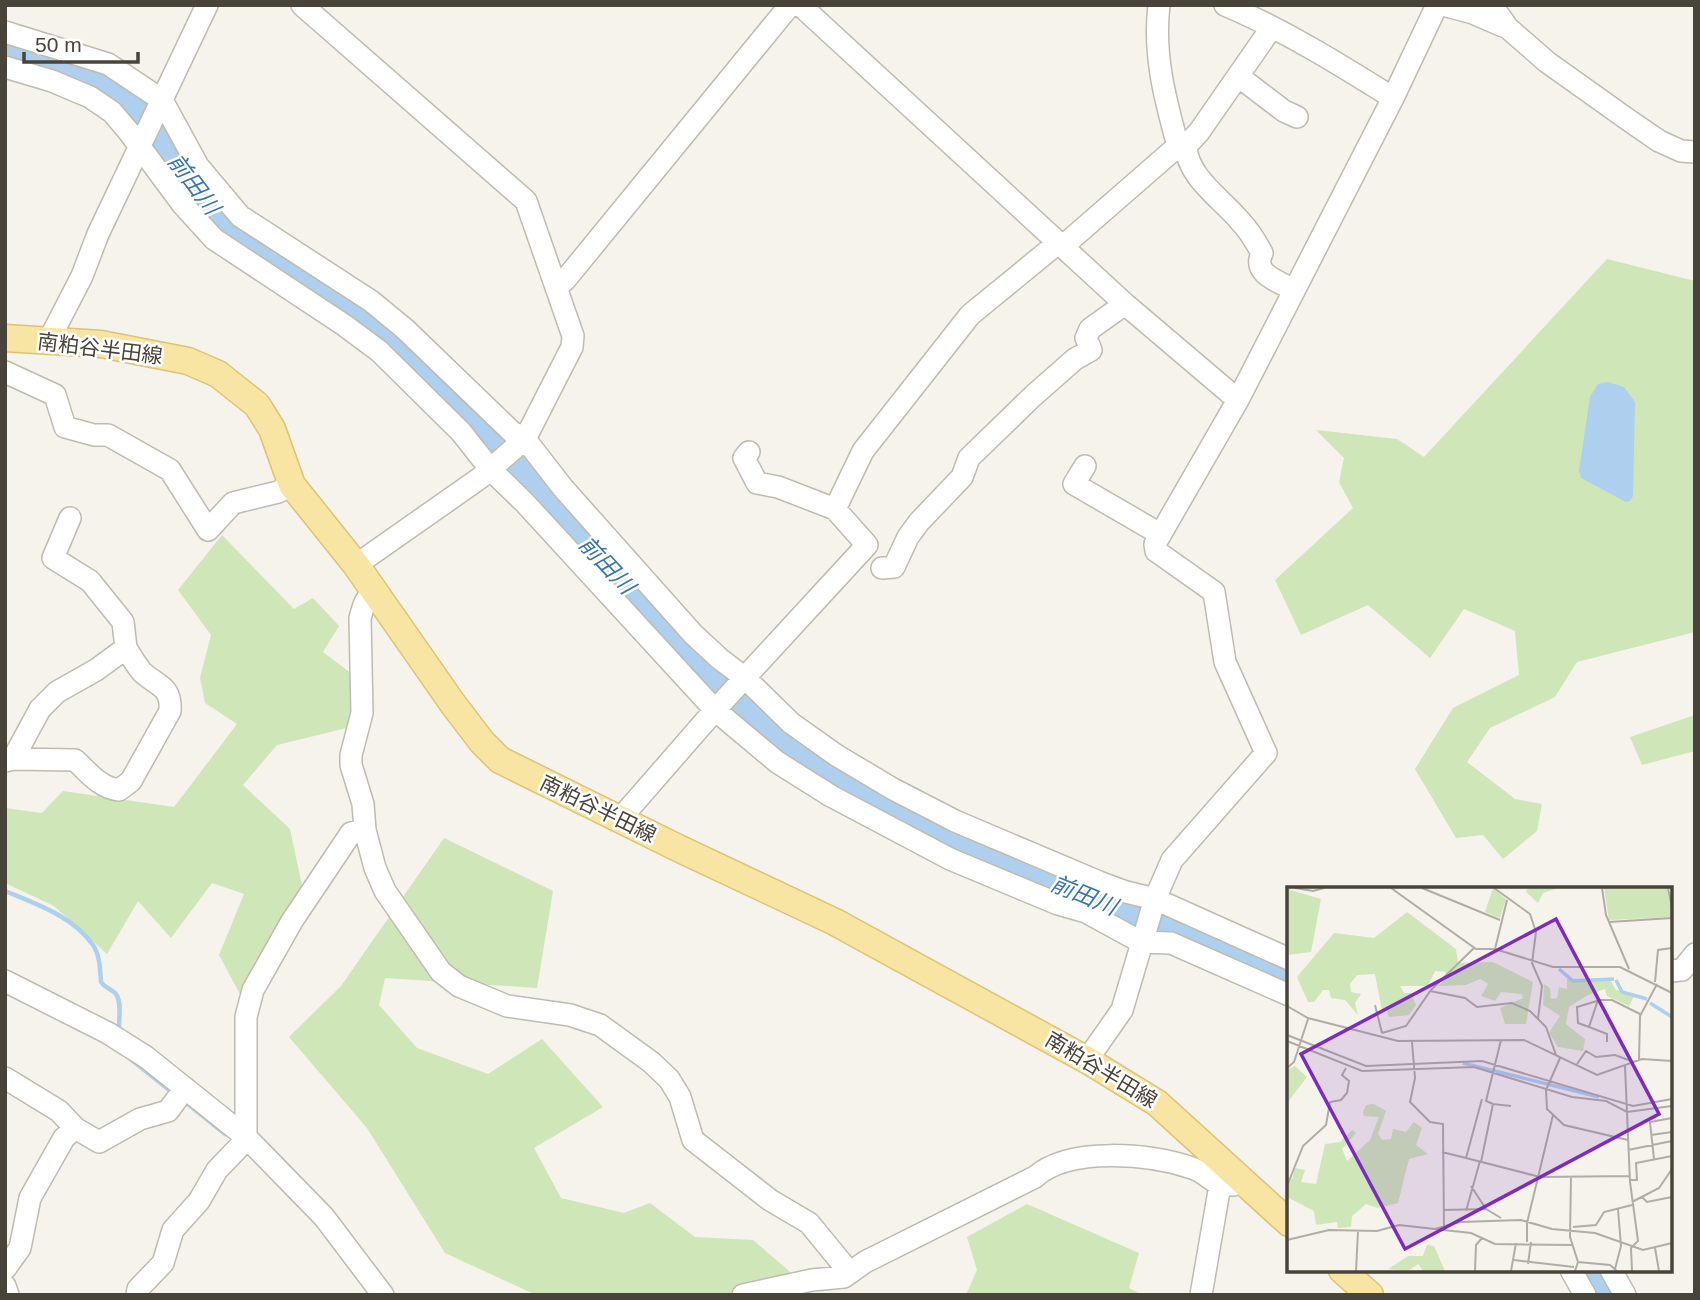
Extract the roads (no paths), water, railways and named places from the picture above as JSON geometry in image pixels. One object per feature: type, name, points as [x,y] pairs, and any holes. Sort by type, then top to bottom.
[{"type":"main road","name":"南粕谷半田線","points":[[5,338],[112,346],[188,361],[218,374],[257,405],[272,429],[292,485],[356,565],[453,704],[482,742],[500,760],[835,922],[1087,1060],[1157,1103],[1200,1140],[1232,1185],[1287,1222]]},
{"type":"main road","points":[[1344,1272],[1370,1295]]},
{"type":"street","points":[[48,342],[82,276],[98,234],[207,5]]},
{"type":"street","points":[[302,5],[526,201],[573,335],[572,347],[522,441],[491,470],[356,565]]},
{"type":"street","points":[[556,288],[574,270],[790,5]]},
{"type":"street","points":[[800,5],[1125,304],[1238,400]]},
{"type":"street","points":[[1159,5],[1157,24],[1163,90],[1182,146],[1209,190],[1232,211],[1255,240],[1262,253],[1258,261],[1259,267],[1265,274],[1294,290]]},
{"type":"street","points":[[1225,5],[1272,27],[1394,98]]},
{"type":"street","points":[[1087,1060],[1122,1010],[1155,899],[1172,860],[1266,753],[1224,662],[1214,593],[1156,551],[1155,544],[1238,400],[1394,98],[1437,5]]},
{"type":"street","points":[[1443,5],[1473,13],[1508,28]]},
{"type":"street","points":[[1488,5],[1508,28],[1547,62],[1659,141],[1681,151],[1695,152]]},
{"type":"street","points":[[835,509],[863,451],[970,315],[1199,132],[1272,27]]},
{"type":"street","points":[[5,32],[108,64],[160,104],[198,166],[240,216],[371,300],[405,329],[522,441],[693,634],[791,723],[836,755],[955,821],[1099,883],[1155,899],[1287,958]]},
{"type":"street","points":[[5,68],[52,81],[90,97],[112,112],[141,146],[183,205],[214,239],[344,324],[379,351],[461,432],[491,470],[718,707],[777,762],[831,796],[950,859],[1058,904],[1086,912],[1141,942],[1171,943],[1287,994]]},
{"type":"street","points":[[1238,76],[1284,111],[1297,117]]},
{"type":"street","points":[[749,452],[744,458],[757,483],[778,487],[835,509],[867,545],[884,574],[894,567],[908,537],[919,522],[962,477],[970,458],[1075,359],[1091,350],[1086,338],[1090,328],[1125,304]]},
{"type":"street","points":[[5,372],[55,395],[65,427],[94,435],[108,435],[170,470],[208,530],[233,502],[278,492],[292,485]]},
{"type":"street","points":[[1085,466],[1074,484],[1160,534]]},
{"type":"street","points":[[9,760],[75,760],[98,782],[119,790],[131,781],[170,711],[171,699],[163,686],[141,671],[126,648],[123,622],[89,582],[53,558],[70,519]]},
{"type":"street","points":[[620,820],[718,707],[867,545]]},
{"type":"street","points":[[374,593],[369,595],[360,618],[362,713],[351,755],[353,776],[363,804],[365,830],[375,868],[385,891],[441,972],[459,986],[507,1006],[570,1015],[600,1025],[651,1062],[669,1079],[680,1097],[693,1140],[770,1200],[809,1223],[850,1273]]},
{"type":"street","points":[[9,760],[40,709],[57,692],[96,670],[126,648]]},
{"type":"street","points":[[137,1295],[138,1289],[163,1263],[173,1230],[199,1201],[217,1170],[242,1145],[246,1137],[246,1017],[253,990],[292,921],[351,833],[365,830]]},
{"type":"street","points":[[1672,971],[1682,970],[1695,954]]},
{"type":"street","points":[[5,981],[108,1033],[146,1057],[246,1137],[324,1217],[383,1295]]},
{"type":"street","points":[[5,1078],[59,1111],[75,1128],[99,1142],[140,1119],[168,1111],[185,1088]]},
{"type":"street","points":[[5,1269],[20,1248],[30,1198],[64,1138],[75,1128]]},
{"type":"street","points":[[743,1295],[812,1280],[845,1276],[866,1262],[1035,1177],[1054,1164],[1078,1157],[1139,1157],[1194,1168],[1232,1185],[1200,1295]]},
{"type":"street","points":[[1572,1272],[1585,1295]]},
{"type":"street","points":[[1612,1272],[1625,1295]]},
{"type":"street","points":[[5,1286],[8,1295]]},
{"type":"water","points":[[1608,382],[1624,387],[1635,402],[1633,496],[1626,502],[1581,478],[1579,471],[1590,397],[1598,384]]},
{"type":"waterway","name":"前田川","points":[[5,48],[90,75],[121,90],[157,132],[192,189],[236,236],[357,312],[392,339],[513,463],[697,664],[749,712],[808,758],[886,807],[944,836],[1107,907],[1202,937],[1287,977]]},
{"type":"waterway","points":[[5,891],[53,912],[85,935],[97,953],[101,982],[113,991],[119,1000],[119,1027]]},
{"type":"waterway","points":[[128,1057],[173,1093]]},
{"type":"waterway","points":[[183,1100],[225,1134]]},
{"type":"waterway","name":"前田川","points":[[1592,1272],[1606,1295]]}]
